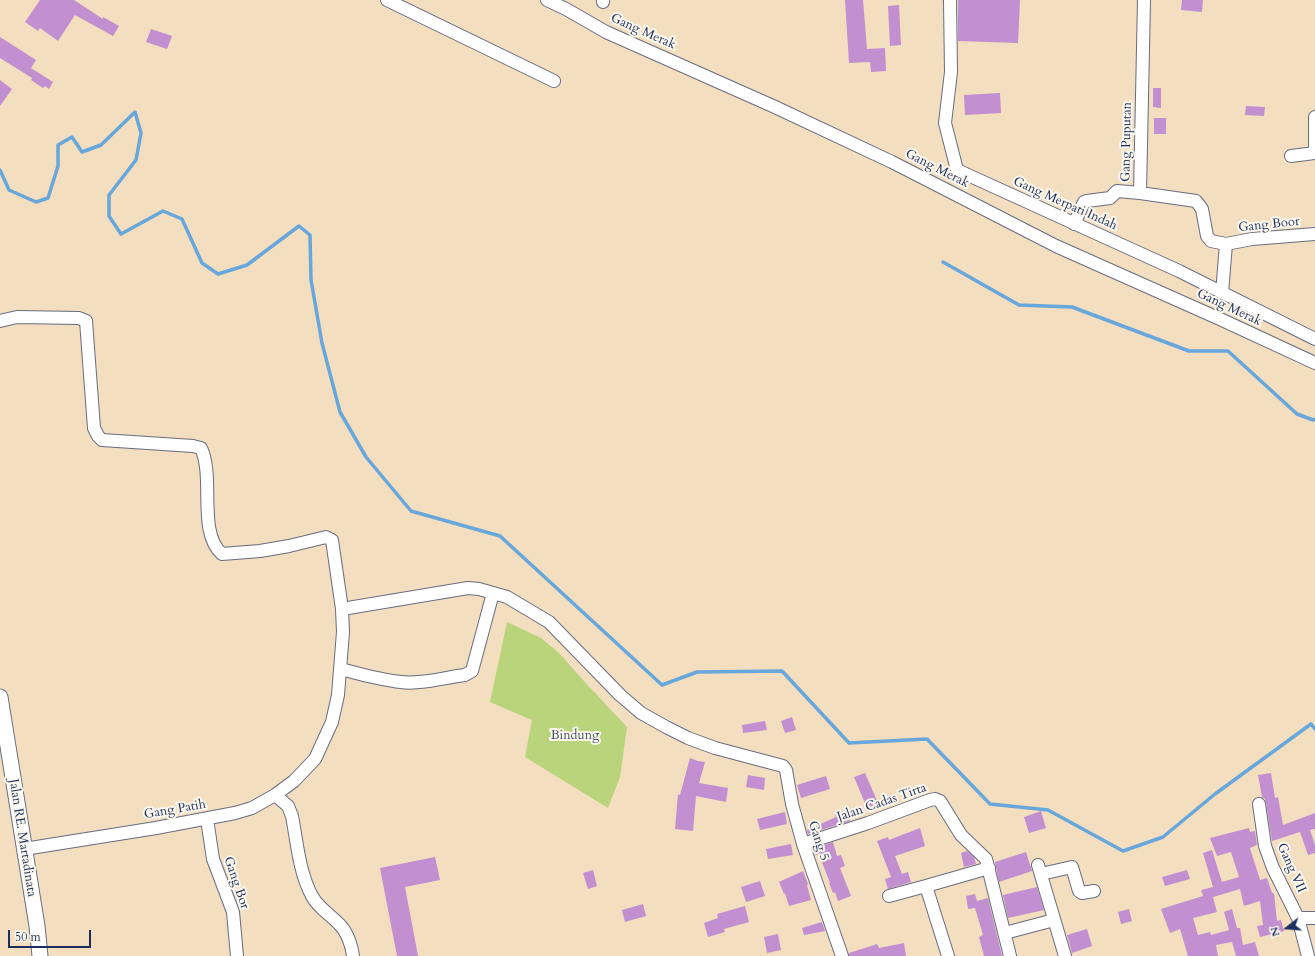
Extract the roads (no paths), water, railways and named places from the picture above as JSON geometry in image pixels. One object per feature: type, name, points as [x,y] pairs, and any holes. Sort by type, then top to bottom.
[{"type":"main road","name":"Jalan RE. Martadinata","points":[[0,697],[37,926],[40,956]]},
{"type":"street","points":[[387,0],[554,81]]},
{"type":"street","name":"Gang Merak","points":[[547,0],[606,32],[775,107],[892,162],[1056,246],[1315,363]]},
{"type":"street","name":"Gang Merpati Indah","points":[[950,0],[951,72],[945,123],[957,170],[1179,271],[1315,338]]},
{"type":"street","name":"Gang Puputan","points":[[1144,0],[1140,193],[1196,201],[1202,209],[1207,236],[1211,241],[1226,244]]},
{"type":"street","points":[[1291,156],[1315,153],[1315,117]]},
{"type":"street","points":[[1074,224],[1084,202],[1110,198],[1117,191],[1140,193]]},
{"type":"street","name":"Gang Boor","points":[[1226,244],[1252,239],[1315,234]]},
{"type":"street","points":[[1222,293],[1226,244]]},
{"type":"street","name":"Gang Patih","points":[[0,321],[17,317],[79,318],[86,321],[94,428],[98,436],[102,440],[193,446],[201,448],[204,455],[207,479],[210,533],[217,550],[222,554],[260,551],[326,537],[332,540],[342,609],[343,632],[338,695],[332,722],[315,759],[294,781],[275,795],[252,808],[207,819],[24,849]]},
{"type":"street","points":[[340,669],[375,678],[401,682],[412,682],[465,674],[472,671],[493,593],[468,588],[342,609]]},
{"type":"street","name":"Gang 5","points":[[493,593],[507,597],[549,622],[620,695],[641,713],[688,738],[715,748],[750,756],[783,766],[786,770],[792,804],[803,844],[842,956]]},
{"type":"street","points":[[275,795],[288,806],[292,816],[304,875],[312,896],[316,904],[341,926],[348,938],[353,956]]},
{"type":"street","name":"Jalan Cadas Tirta","points":[[803,844],[935,799],[940,801],[961,835],[986,859],[1010,956]]},
{"type":"street","name":"Gang VII","points":[[1259,804],[1265,846],[1273,868],[1298,918],[1308,956]]},
{"type":"street","name":"Gang Bor","points":[[207,819],[212,859],[233,912],[237,956]]},
{"type":"street","points":[[1064,956],[1039,869],[1072,867],[1079,891],[1082,893],[1094,891]]},
{"type":"street","points":[[889,896],[988,868]]},
{"type":"street","points":[[926,886],[948,956]]},
{"type":"street","points":[[1298,918],[1315,918]]},
{"type":"street","points":[[1005,933],[1054,920]]},
{"type":"waterway","points":[[0,170],[9,190],[36,202],[48,198],[58,166],[58,145],[72,137],[82,152],[101,145],[135,112],[141,133],[136,160],[109,195],[109,216],[121,234],[163,211],[182,219],[202,263],[218,274],[247,265],[299,226],[310,235],[311,280],[322,343],[340,412],[366,457],[411,511],[500,536],[662,685],[697,672],[782,671],[849,743],[927,739],[990,804],[1048,810],[1123,851],[1163,837],[1215,794],[1311,724],[1315,729]]},
{"type":"waterway","points":[[943,262],[1019,305],[1072,307],[1189,351],[1228,351],[1297,414],[1313,420],[1315,419]]},
{"type":"park label","name":"Bindung","points":[[575,736]]}]
